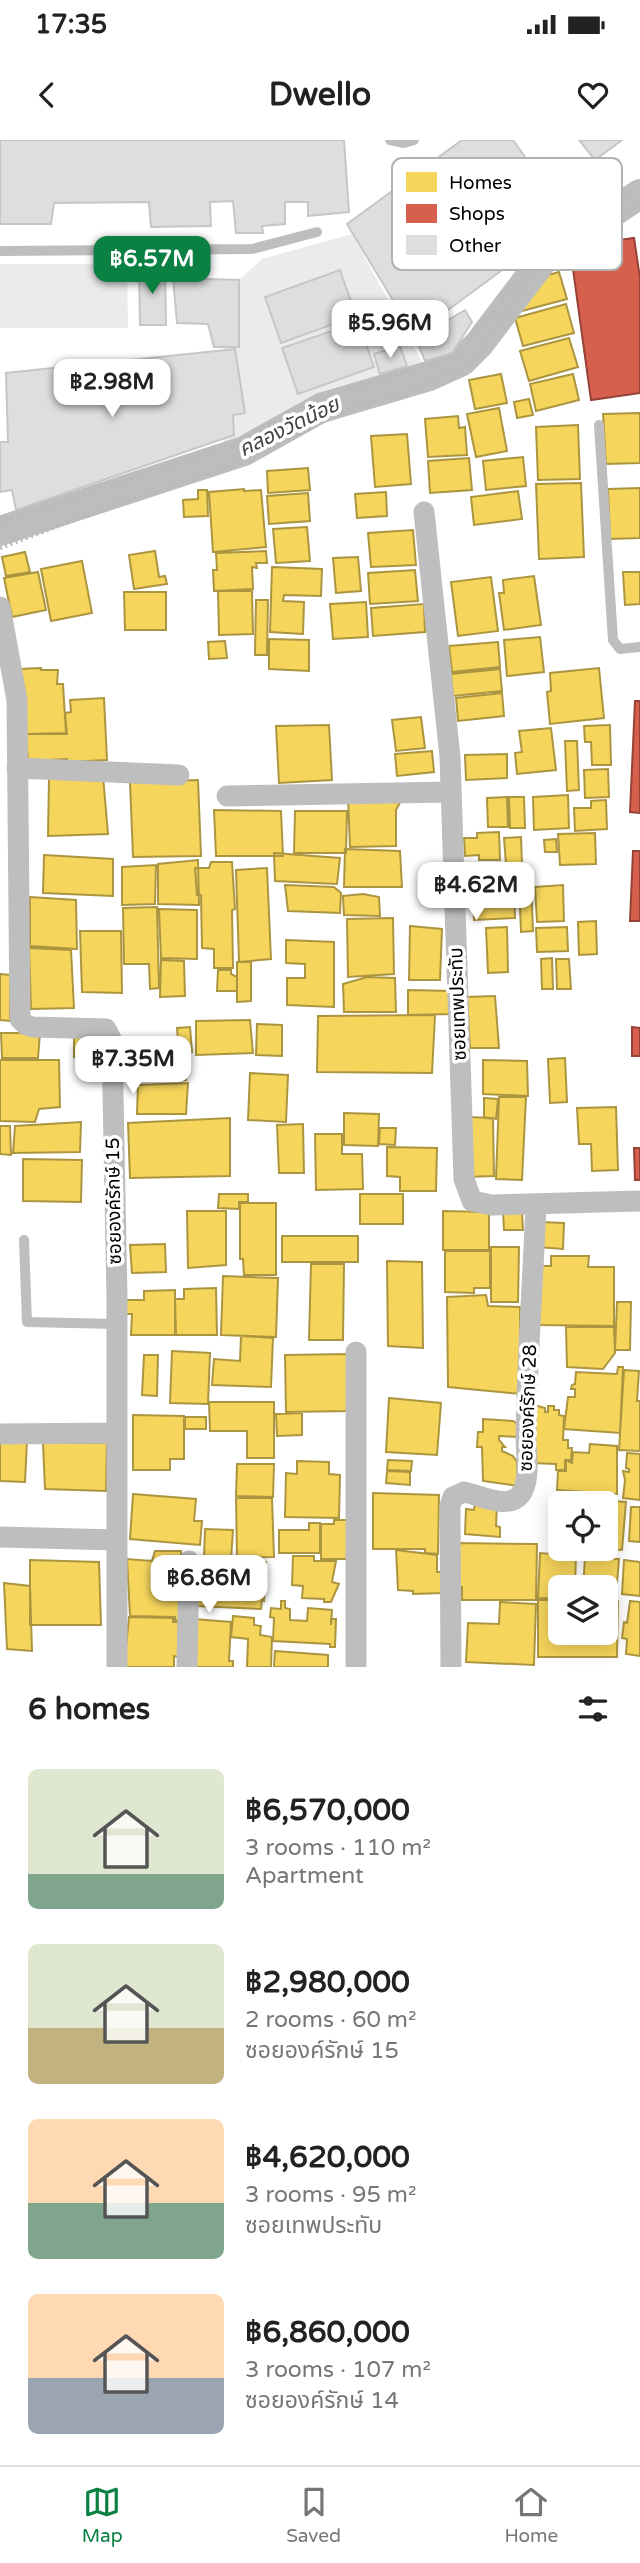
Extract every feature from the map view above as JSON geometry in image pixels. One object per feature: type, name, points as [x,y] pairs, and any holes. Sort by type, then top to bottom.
[{"type":"street","name":"ซอยเทพประทับ","points":[[424,513],[450,757],[464,1179],[471,1201],[492,1205],[640,1201]]},
{"type":"street","name":"ซอยองค์รักษ์ 15","points":[[0,607],[16,700],[17,768],[9,790],[20,1019],[33,1027],[106,1029],[112,1041],[117,1324],[117,1667]]},
{"type":"street","points":[[17,768],[179,775]]},
{"type":"street","points":[[226,796],[451,792]]},
{"type":"street","name":"ซอยองค์รักษ์ 28","points":[[451,1667],[450,1506],[453,1497],[464,1492],[501,1501],[514,1499],[523,1492],[526,1477],[536,1204]]},
{"type":"street","points":[[356,1352],[356,1667]]},
{"type":"street","points":[[0,1434],[117,1433]]},
{"type":"street","points":[[0,1537],[117,1540]]},
{"type":"street","points":[[187,1667],[190,1561]]},
{"type":"lane","points":[[390,140],[404,143],[414,140]]},
{"type":"lane","points":[[0,251],[252,248],[317,232]]},
{"type":"lane","points":[[599,425],[613,640],[620,649],[640,647]]},
{"type":"lane","points":[[24,1240],[27,1322],[117,1324]]},
{"type":"path","points":[[622,201],[640,189]]},
{"type":"path","points":[[622,215],[640,204]]},
{"type":"path","points":[[0,522],[233,445],[320,398],[455,357],[527,270]]},
{"type":"path","points":[[0,548],[118,503],[239,463],[341,412],[410,390],[468,365],[531,278],[541,270]]},
{"type":"shaded area","points":[[352,234],[423,364],[320,396],[224,444],[223,295],[262,259]]},
{"type":"shaded area","points":[[0,264],[127,264],[128,328],[0,328]]},
{"type":"building: Homes","points":[[559,272],[567,299],[522,311],[518,295],[533,291],[530,280]]},
{"type":"building: Homes","points":[[566,304],[574,333],[523,346],[515,318]]},
{"type":"building: Homes","points":[[569,338],[578,367],[529,381],[520,351]]},
{"type":"building: Homes","points":[[501,374],[507,403],[475,409],[469,380]]},
{"type":"building: Homes","points":[[573,374],[579,400],[536,411],[530,384]]},
{"type":"building: Homes","points":[[529,399],[533,415],[517,418],[514,402]]},
{"type":"building: Homes","points":[[499,408],[507,451],[476,457],[467,414]]},
{"type":"building: Homes","points":[[640,413],[640,463],[606,464],[603,414]]},
{"type":"building: Homes","points":[[458,416],[459,428],[465,427],[467,455],[428,457],[425,419]]},
{"type":"building: Homes","points":[[578,425],[580,479],[538,480],[536,427]]},
{"type":"building: Homes","points":[[407,434],[411,484],[375,487],[371,436]]},
{"type":"building: Homes","points":[[523,457],[526,486],[486,490],[483,461]]},
{"type":"building: Homes","points":[[469,458],[472,490],[430,493],[428,461]]},
{"type":"building: Homes","points":[[308,468],[310,490],[268,493],[267,471]]},
{"type":"building: Homes","points":[[581,483],[584,557],[539,559],[536,484]]},
{"type":"building: Homes","points":[[640,488],[640,538],[610,539],[608,489]]},
{"type":"building: Homes","points":[[198,490],[207,490],[208,516],[184,517],[183,500],[198,499]]},
{"type":"building: Homes","points":[[261,490],[266,547],[213,552],[209,492]]},
{"type":"building: Homes","points":[[518,491],[522,519],[474,525],[471,497]]},
{"type":"building: Homes","points":[[386,492],[387,516],[357,518],[355,494]]},
{"type":"building: Homes","points":[[308,493],[310,521],[269,524],[267,496]]},
{"type":"building: Homes","points":[[307,527],[310,561],[276,563],[273,529]]},
{"type":"building: Homes","points":[[413,530],[416,565],[371,567],[368,533]]},
{"type":"building: Homes","points":[[155,551],[159,577],[165,576],[167,584],[134,589],[129,555]]},
{"type":"building: Homes","points":[[266,551],[267,563],[256,563],[257,568],[252,567],[253,589],[214,591],[213,570],[217,570],[216,553]]},
{"type":"building: Homes","points":[[25,552],[30,572],[6,576],[2,557]]},
{"type":"building: Homes","points":[[358,557],[361,591],[336,593],[333,558]]},
{"type":"building: Homes","points":[[82,561],[92,613],[51,621],[41,569]]},
{"type":"building: Homes","points":[[272,567],[322,569],[321,596],[284,595],[283,601],[304,602],[303,634],[270,632]]},
{"type":"building: Homes","points":[[415,570],[418,601],[370,604],[368,573]]},
{"type":"building: Homes","points":[[38,572],[46,610],[12,617],[4,578]]},
{"type":"building: Homes","points":[[623,572],[640,572],[640,604],[625,605]]},
{"type":"building: Homes","points":[[534,576],[541,625],[504,630],[499,593],[504,593],[503,580]]},
{"type":"building: Homes","points":[[491,577],[498,631],[458,636],[451,582]]},
{"type":"building: Homes","points":[[218,591],[252,591],[253,634],[219,635]]},
{"type":"building: Homes","points":[[124,592],[166,592],[166,630],[125,630]]},
{"type":"building: Homes","points":[[256,600],[268,600],[267,655],[255,655]]},
{"type":"building: Homes","points":[[366,602],[368,637],[333,639],[330,604]]},
{"type":"building: Homes","points":[[424,604],[425,632],[373,636],[371,608]]},
{"type":"building: Homes","points":[[540,637],[544,672],[507,676],[504,640]]},
{"type":"building: Homes","points":[[269,639],[309,640],[309,671],[269,669]]},
{"type":"building: Homes","points":[[225,641],[227,658],[209,659],[208,642]]},
{"type":"building: Homes","points":[[498,642],[500,667],[452,672],[449,646]]},
{"type":"building: Homes","points":[[599,668],[604,718],[550,724],[547,692],[551,691],[550,673]]},
{"type":"building: Homes","points":[[19,669],[58,670],[57,684],[63,684],[66,733],[23,734]]},
{"type":"building: Homes","points":[[500,669],[502,691],[453,696],[451,674]]},
{"type":"building: Homes","points":[[502,693],[504,716],[458,721],[456,698]]},
{"type":"building: Homes","points":[[104,698],[107,760],[28,761],[26,734],[67,734],[65,713],[71,712],[70,700]]},
{"type":"building: Homes","points":[[421,717],[425,748],[396,751],[392,720]]},
{"type":"building: Homes","points":[[329,725],[332,780],[279,783],[276,726]]},
{"type":"building: Homes","points":[[610,725],[611,765],[592,765],[591,742],[585,742],[584,726]]},
{"type":"building: Homes","points":[[551,728],[556,770],[517,774],[515,753],[522,752],[519,731]]},
{"type":"building: Homes","points":[[565,741],[577,741],[579,790],[567,791]]},
{"type":"building: Homes","points":[[432,751],[434,772],[397,776],[395,754]]},
{"type":"building: Homes","points":[[507,754],[507,778],[466,780],[465,755]]},
{"type":"building: Homes","points":[[608,769],[609,797],[585,798],[584,770]]},
{"type":"building: Homes","points":[[103,776],[108,834],[48,836],[49,779]]},
{"type":"building: Homes","points":[[198,780],[201,856],[133,857],[130,782]]},
{"type":"building: Homes","points":[[405,793],[396,810],[396,846],[350,847],[348,796]]},
{"type":"building: Homes","points":[[568,795],[569,828],[534,830],[533,797]]},
{"type":"building: Homes","points":[[507,797],[508,827],[488,827],[487,798]]},
{"type":"building: Homes","points":[[509,797],[524,797],[525,828],[510,828]]},
{"type":"building: Homes","points":[[606,800],[607,829],[575,831],[574,808],[591,808],[591,801]]},
{"type":"building: Homes","points":[[214,810],[281,811],[283,856],[216,856]]},
{"type":"building: Homes","points":[[295,811],[347,811],[346,853],[294,853]]},
{"type":"building: Homes","points":[[499,832],[500,860],[479,860],[479,855],[465,856],[464,838],[477,838],[477,833]]},
{"type":"building: Homes","points":[[595,833],[596,864],[560,865],[558,834]]},
{"type":"building: Homes","points":[[521,837],[522,864],[506,864],[504,838]]},
{"type":"building: Homes","points":[[556,839],[557,852],[545,852],[544,840]]},
{"type":"building: Homes","points":[[345,849],[400,851],[402,887],[344,887]]},
{"type":"building: Homes","points":[[274,853],[340,858],[337,884],[275,881]]},
{"type":"building: Homes","points":[[44,855],[113,859],[113,896],[43,893]]},
{"type":"building: Homes","points":[[198,860],[199,905],[158,904],[158,864]]},
{"type":"building: Homes","points":[[211,862],[232,862],[235,909],[232,910],[233,968],[214,968],[214,949],[202,948],[201,895],[197,895],[195,868],[209,868]]},
{"type":"building: Homes","points":[[156,865],[155,904],[122,905],[122,867]]},
{"type":"building: Homes","points":[[267,868],[271,959],[239,962],[236,870]]},
{"type":"building: Homes","points":[[513,869],[515,918],[474,920],[472,871]]},
{"type":"building: Homes","points":[[519,882],[531,882],[533,931],[521,932]]},
{"type":"building: Homes","points":[[285,885],[334,887],[341,893],[340,913],[288,911]]},
{"type":"building: Homes","points":[[563,885],[564,921],[537,922],[535,887]]},
{"type":"building: Homes","points":[[363,894],[379,897],[380,916],[344,915],[343,896]]},
{"type":"building: Homes","points":[[30,897],[76,900],[77,949],[30,946]]},
{"type":"building: Homes","points":[[157,907],[159,988],[150,989],[149,964],[124,964],[123,908]]},
{"type":"building: Homes","points":[[159,909],[197,910],[197,959],[161,958]]},
{"type":"building: Homes","points":[[393,918],[394,974],[348,977],[347,919]]},
{"type":"building: Homes","points":[[596,921],[597,954],[579,955],[578,922]]},
{"type":"building: Homes","points":[[410,926],[442,929],[440,980],[409,980]]},
{"type":"building: Homes","points":[[507,927],[508,972],[488,973],[486,928]]},
{"type":"building: Homes","points":[[567,927],[568,951],[537,952],[536,928]]},
{"type":"building: Homes","points":[[80,931],[121,931],[122,993],[82,992]]},
{"type":"building: Homes","points":[[286,940],[334,942],[334,1007],[287,1005],[287,978],[305,978],[305,964],[286,963]]},
{"type":"building: Homes","points":[[29,948],[71,950],[74,1008],[31,1009]]},
{"type":"building: Homes","points":[[552,958],[553,989],[542,989],[541,959]]},
{"type":"building: Homes","points":[[556,959],[569,959],[571,989],[557,989]]},
{"type":"building: Homes","points":[[161,960],[184,961],[185,996],[160,997]]},
{"type":"building: Homes","points":[[237,962],[251,962],[251,1001],[237,1002]]},
{"type":"building: Homes","points":[[218,970],[231,970],[231,974],[237,977],[237,991],[217,991]]},
{"type":"building: Homes","points":[[0,974],[10,975],[10,1021],[0,1020]]},
{"type":"building: Homes","points":[[367,977],[395,978],[396,1012],[344,1012],[343,984]]},
{"type":"building: Homes","points":[[408,990],[452,991],[453,1014],[408,1015]]},
{"type":"building: Homes","points":[[495,996],[499,1048],[470,1048],[467,997]]},
{"type":"building: Homes","points":[[435,1015],[432,1073],[317,1072],[318,1016]]},
{"type":"building: Homes","points":[[250,1020],[253,1053],[196,1055],[196,1021]]},
{"type":"building: Homes","points":[[257,1024],[282,1025],[282,1056],[256,1055]]},
{"type":"building: Homes","points":[[190,1027],[192,1052],[179,1053],[177,1028]]},
{"type":"building: Homes","points":[[1,1033],[40,1033],[38,1058],[2,1058]]},
{"type":"building: Homes","points":[[74,1037],[107,1037],[106,1075],[82,1076],[82,1058],[74,1057]]},
{"type":"building: Homes","points":[[155,1039],[177,1039],[177,1052],[155,1053]]},
{"type":"building: Homes","points":[[185,1053],[186,1080],[138,1080],[139,1055]]},
{"type":"building: Homes","points":[[565,1058],[567,1102],[550,1103],[548,1059]]},
{"type":"building: Homes","points":[[0,1060],[59,1060],[60,1107],[39,1109],[35,1122],[0,1121]]},
{"type":"building: Homes","points":[[483,1060],[527,1061],[528,1096],[483,1094]]},
{"type":"building: Homes","points":[[250,1073],[288,1075],[286,1122],[248,1120]]},
{"type":"building: Homes","points":[[188,1083],[186,1114],[137,1114],[138,1085]]},
{"type":"building: Homes","points":[[499,1097],[526,1097],[522,1180],[496,1179]]},
{"type":"building: Homes","points":[[484,1098],[498,1099],[496,1119],[484,1118]]},
{"type":"building: Homes","points":[[616,1107],[618,1170],[592,1171],[591,1144],[579,1144],[577,1108]]},
{"type":"building: Homes","points":[[344,1113],[379,1114],[378,1146],[344,1145]]},
{"type":"building: Homes","points":[[466,1117],[493,1118],[494,1176],[467,1177]]},
{"type":"building: Homes","points":[[230,1118],[230,1176],[130,1178],[128,1123]]},
{"type":"building: Homes","points":[[81,1122],[80,1152],[13,1153],[15,1126]]},
{"type":"building: Homes","points":[[303,1124],[304,1173],[279,1173],[277,1125]]},
{"type":"building: Homes","points":[[0,1126],[10,1126],[11,1155],[0,1154]]},
{"type":"building: Homes","points":[[380,1128],[396,1128],[395,1145],[379,1144]]},
{"type":"building: Homes","points":[[315,1134],[342,1134],[342,1154],[362,1154],[363,1189],[316,1190]]},
{"type":"building: Homes","points":[[387,1147],[437,1148],[436,1191],[400,1191],[400,1177],[387,1176]]},
{"type":"building: Homes","points":[[23,1159],[82,1160],[81,1202],[23,1201]]},
{"type":"building: Homes","points":[[219,1194],[248,1194],[248,1202],[239,1202],[239,1209],[218,1208]]},
{"type":"building: Homes","points":[[360,1194],[403,1194],[403,1224],[360,1224]]},
{"type":"building: Homes","points":[[240,1203],[276,1203],[276,1275],[244,1275],[243,1259],[240,1259]]},
{"type":"building: Homes","points":[[187,1211],[226,1211],[226,1265],[188,1268]]},
{"type":"building: Homes","points":[[443,1211],[489,1212],[489,1250],[443,1250]]},
{"type":"building: Homes","points":[[503,1212],[522,1212],[523,1230],[504,1230]]},
{"type":"building: Homes","points":[[539,1222],[564,1223],[563,1249],[538,1247]]},
{"type":"building: Homes","points":[[282,1236],[358,1236],[358,1262],[282,1262]]},
{"type":"building: Homes","points":[[165,1244],[166,1272],[132,1273],[130,1245]]},
{"type":"building: Homes","points":[[491,1247],[519,1247],[518,1302],[491,1302]]},
{"type":"building: Homes","points":[[445,1251],[490,1251],[490,1288],[474,1288],[474,1293],[445,1292]]},
{"type":"building: Homes","points":[[551,1256],[589,1256],[588,1267],[614,1267],[614,1326],[538,1325],[538,1266],[551,1266]]},
{"type":"building: Homes","points":[[387,1261],[422,1262],[423,1348],[388,1346]]},
{"type":"building: Homes","points":[[311,1264],[344,1264],[343,1340],[309,1340]]},
{"type":"building: Homes","points":[[223,1276],[278,1278],[276,1337],[221,1335]]},
{"type":"building: Homes","points":[[216,1288],[217,1335],[176,1335],[175,1299],[184,1299],[184,1289]]},
{"type":"building: Homes","points":[[175,1290],[175,1335],[131,1335],[132,1314],[123,1314],[123,1300],[144,1300],[144,1291]]},
{"type":"building: Homes","points":[[486,1295],[488,1306],[520,1307],[520,1394],[448,1387],[447,1297]]},
{"type":"building: Homes","points":[[617,1302],[631,1302],[630,1350],[615,1350]]},
{"type":"building: Homes","points":[[566,1327],[614,1327],[615,1353],[603,1369],[567,1367]]},
{"type":"building: Homes","points":[[241,1336],[273,1338],[271,1387],[212,1385],[214,1359],[240,1361]]},
{"type":"building: Homes","points":[[172,1351],[210,1353],[208,1404],[170,1403]]},
{"type":"building: Homes","points":[[349,1354],[350,1411],[286,1412],[285,1355]]},
{"type":"building: Homes","points":[[144,1355],[158,1355],[157,1396],[142,1395]]},
{"type":"building: Homes","points":[[618,1367],[623,1367],[620,1433],[564,1429],[568,1397],[575,1397],[575,1389],[571,1389],[575,1384],[576,1372],[617,1374]]},
{"type":"building: Homes","points":[[624,1370],[639,1371],[637,1401],[640,1401],[640,1451],[619,1450]]},
{"type":"building: Homes","points":[[389,1398],[441,1403],[437,1455],[386,1452]]},
{"type":"building: Homes","points":[[209,1402],[274,1402],[274,1458],[247,1458],[247,1431],[210,1431]]},
{"type":"building: Homes","points":[[534,1405],[545,1408],[545,1412],[548,1412],[548,1406],[554,1406],[554,1410],[559,1410],[559,1415],[564,1416],[563,1440],[568,1440],[568,1448],[572,1448],[571,1460],[565,1460],[565,1470],[556,1470],[556,1464],[532,1463]]},
{"type":"building: Homes","points":[[302,1413],[302,1435],[277,1436],[276,1414]]},
{"type":"building: Homes","points":[[133,1415],[184,1416],[184,1459],[170,1459],[170,1470],[133,1470]]},
{"type":"building: Homes","points":[[185,1417],[206,1417],[206,1429],[185,1429]]},
{"type":"building: Homes","points":[[483,1419],[513,1421],[519,1425],[518,1437],[499,1436],[505,1447],[502,1447],[502,1451],[513,1456],[517,1462],[518,1486],[483,1481],[482,1447],[477,1447],[478,1432],[483,1432]]},
{"type":"building: Homes","points":[[0,1440],[27,1441],[25,1482],[0,1481]]},
{"type":"building: Homes","points":[[43,1443],[107,1443],[106,1491],[45,1489]]},
{"type":"building: Homes","points":[[590,1444],[617,1446],[617,1491],[557,1490],[558,1471],[566,1471],[566,1460],[572,1463],[573,1452],[589,1453]]},
{"type":"building: Homes","points":[[627,1453],[640,1454],[640,1500],[623,1498],[623,1471],[629,1472],[626,1468]]},
{"type":"building: Homes","points":[[388,1460],[412,1461],[411,1471],[387,1470]]},
{"type":"building: Homes","points":[[297,1461],[329,1462],[329,1474],[340,1475],[339,1518],[285,1517],[286,1473],[297,1474]]},
{"type":"building: Homes","points":[[237,1464],[274,1464],[273,1497],[236,1496]]},
{"type":"building: Homes","points":[[387,1471],[410,1472],[410,1485],[386,1483]]},
{"type":"building: Homes","points":[[373,1493],[439,1495],[438,1554],[425,1553],[425,1549],[373,1549]]},
{"type":"building: Homes","points":[[133,1494],[196,1499],[194,1521],[202,1521],[200,1545],[130,1539]]},
{"type":"building: Homes","points":[[236,1498],[272,1498],[274,1557],[237,1558]]},
{"type":"building: Homes","points":[[618,1501],[626,1502],[622,1550],[618,1550]]},
{"type":"building: Homes","points":[[475,1503],[497,1505],[496,1526],[500,1527],[500,1537],[465,1534],[466,1509],[474,1510]]},
{"type":"building: Homes","points":[[631,1507],[640,1507],[640,1542],[629,1541]]},
{"type":"building: Homes","points":[[334,1520],[347,1520],[347,1559],[321,1559],[321,1524],[334,1524]]},
{"type":"building: Homes","points":[[309,1523],[320,1523],[320,1553],[279,1553],[279,1530],[309,1530]]},
{"type":"building: Homes","points":[[205,1529],[233,1530],[231,1560],[204,1558]]},
{"type":"building: Homes","points":[[456,1543],[537,1544],[536,1600],[462,1600],[462,1587],[456,1587]]},
{"type":"building: Homes","points":[[396,1550],[437,1555],[437,1572],[442,1572],[443,1593],[413,1594],[413,1591],[398,1590]]},
{"type":"building: Homes","points":[[155,1551],[181,1551],[182,1621],[175,1620],[175,1617],[130,1616],[127,1559],[152,1561]]},
{"type":"building: Homes","points":[[540,1553],[548,1554],[548,1561],[576,1561],[575,1575],[548,1575],[548,1598],[538,1598]]},
{"type":"building: Homes","points":[[293,1556],[314,1556],[314,1561],[336,1561],[332,1582],[339,1584],[331,1602],[302,1598],[303,1586],[292,1585]]},
{"type":"building: Homes","points":[[619,1559],[618,1575],[584,1575],[585,1561]]},
{"type":"building: Homes","points":[[30,1560],[99,1562],[101,1625],[30,1625]]},
{"type":"building: Homes","points":[[218,1560],[266,1562],[264,1601],[262,1600],[261,1609],[196,1606],[196,1593],[201,1593],[203,1580],[209,1580],[210,1570],[218,1570]]},
{"type":"building: Homes","points":[[624,1560],[640,1562],[640,1596],[622,1594]]},
{"type":"building: Homes","points":[[4,1583],[30,1586],[32,1651],[7,1649]]},
{"type":"building: Homes","points":[[538,1600],[548,1600],[548,1645],[617,1645],[617,1657],[538,1657]]},
{"type":"building: Homes","points":[[281,1601],[285,1601],[285,1608],[290,1609],[290,1620],[307,1621],[308,1608],[332,1610],[331,1619],[336,1619],[335,1647],[330,1647],[330,1644],[273,1641],[274,1618],[270,1617],[271,1608],[281,1609]]},
{"type":"building: Homes","points":[[630,1601],[640,1602],[640,1656],[626,1654],[627,1639],[622,1638]]},
{"type":"building: Homes","points":[[500,1602],[536,1604],[534,1665],[466,1662],[468,1623],[499,1624]]},
{"type":"building: Homes","points":[[233,1616],[254,1618],[254,1625],[261,1626],[260,1635],[272,1637],[271,1667],[247,1667],[248,1639],[231,1637]]},
{"type":"building: Homes","points":[[129,1617],[173,1618],[173,1622],[179,1622],[178,1657],[174,1656],[174,1667],[124,1667]]},
{"type":"building: Homes","points":[[194,1619],[231,1622],[229,1661],[233,1661],[233,1667],[191,1667]]},
{"type":"building: Homes","points":[[275,1651],[328,1655],[328,1667],[274,1667]]},
{"type":"building: Shops","points":[[634,238],[640,278],[640,393],[591,400],[573,270],[622,270],[622,240]]},
{"type":"building: Shops","points":[[635,701],[640,701],[640,813],[630,812]]},
{"type":"building: Shops","points":[[633,851],[640,851],[640,921],[630,921]]},
{"type":"building: Shops","points":[[632,1027],[640,1028],[640,1056],[632,1056]]},
{"type":"building: Shops","points":[[634,1148],[640,1148],[640,1180],[635,1180]]},
{"type":"building: Other","points":[[0,140],[344,140],[349,212],[308,216],[308,202],[285,202],[285,224],[262,226],[263,233],[236,233],[233,201],[210,202],[211,226],[151,227],[149,202],[54,203],[51,224],[0,224]]},
{"type":"building: Other","points":[[462,140],[513,140],[526,158],[437,158]]},
{"type":"building: Other","points":[[579,140],[622,140],[598,158],[593,158]]},
{"type":"building: Other","points":[[392,191],[392,270],[502,270],[414,335],[347,224]]},
{"type":"building: Other","points":[[139,266],[165,266],[166,325],[140,325]]},
{"type":"building: Other","points":[[340,270],[356,316],[281,343],[265,297]]},
{"type":"building: Other","points":[[173,278],[239,280],[239,347],[214,347],[208,324],[177,323]]},
{"type":"building: Other","points":[[465,310],[472,322],[452,353],[425,361],[416,339]]},
{"type":"building: Other","points":[[358,322],[374,367],[298,394],[282,348]]},
{"type":"building: Other","points":[[400,346],[407,366],[380,374],[374,354]]},
{"type":"building: Other","points":[[235,349],[245,413],[233,415],[234,435],[16,510],[12,490],[0,492],[0,442],[8,442],[6,373]]},
{"type":"waterway","name":"คลองวัดน้อย","points":[[622,206],[640,194]]},
{"type":"waterway","name":"คลองวัดน้อย","points":[[0,531],[244,451],[321,408],[429,376],[462,361],[479,344],[535,270]]}]
